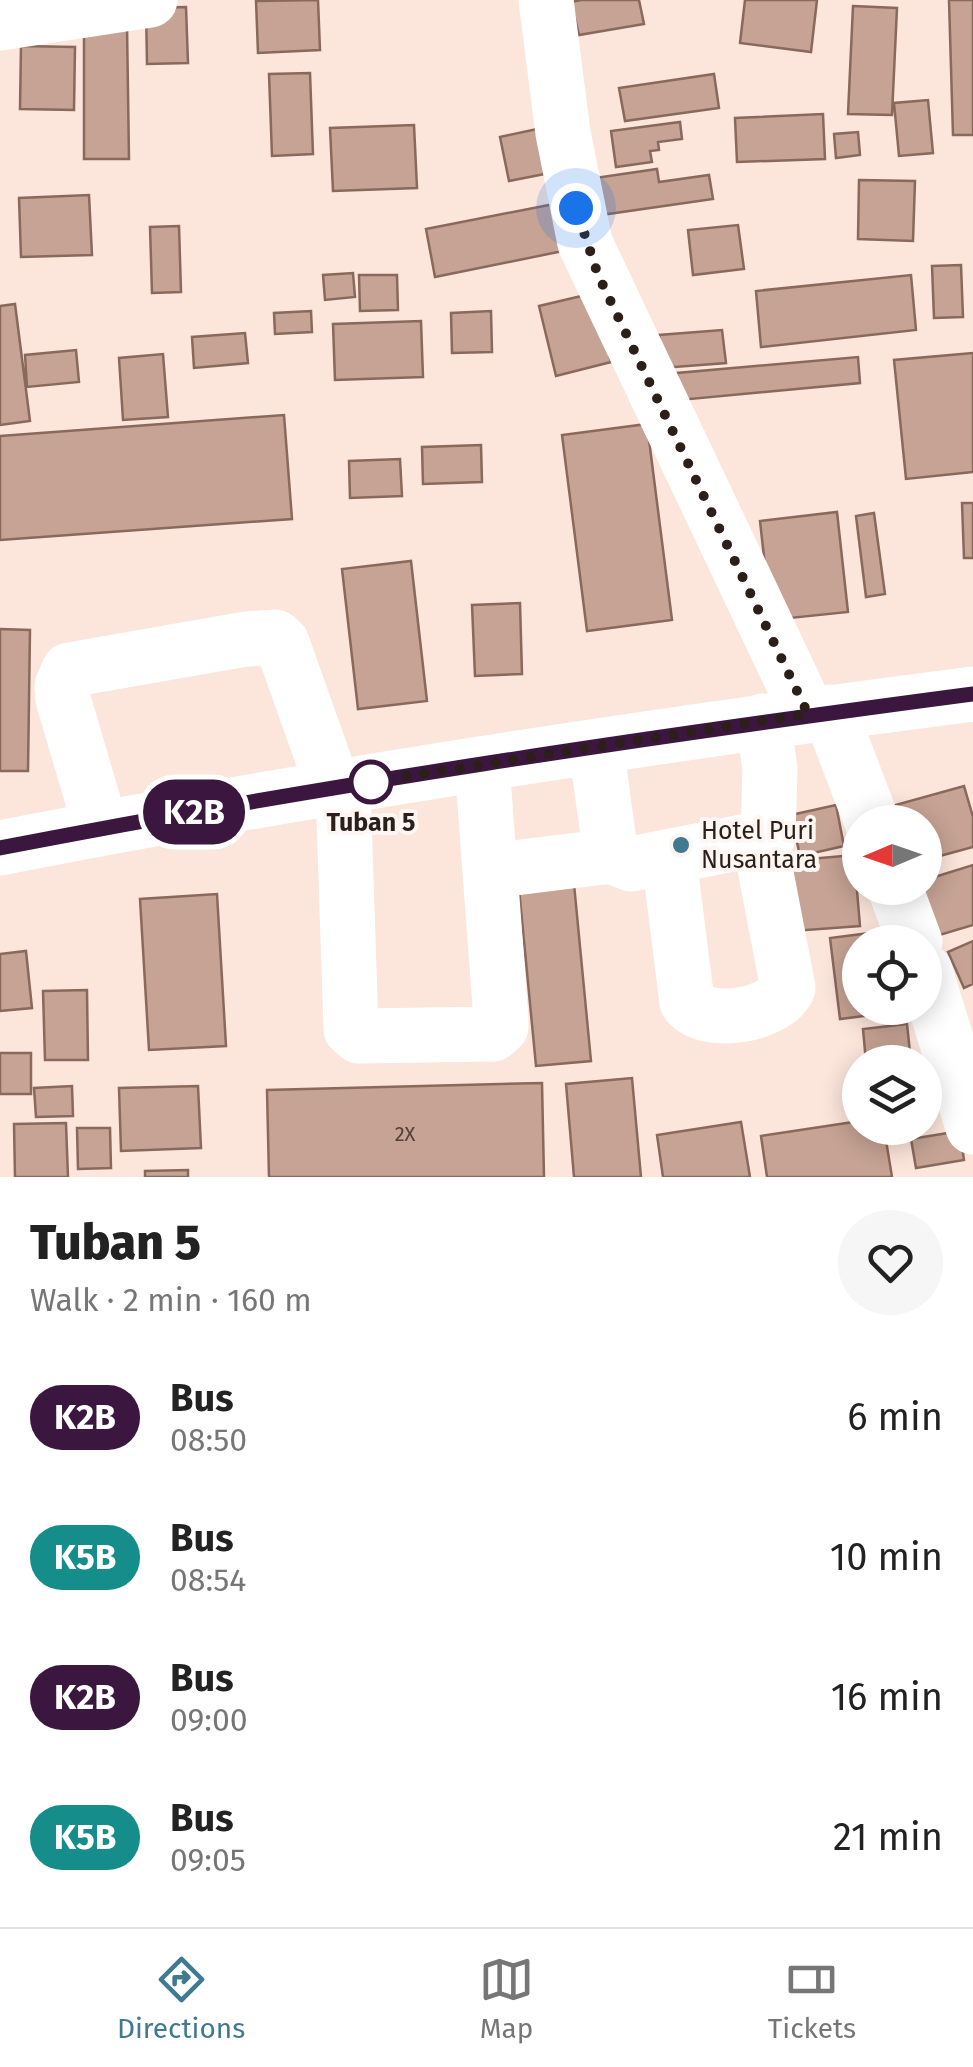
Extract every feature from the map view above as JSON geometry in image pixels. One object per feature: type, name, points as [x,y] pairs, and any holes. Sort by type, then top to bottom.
[{"type":"street","points":[[0,23],[150,0]]},
{"type":"street","points":[[546,0],[563,132],[585,243],[800,716],[860,805]]},
{"type":"street","points":[[101,828],[63,699],[62,686],[69,670],[246,638],[275,637],[282,643],[338,787],[348,1022],[359,1036],[493,1034],[501,1027],[482,764]]},
{"type":"street","points":[[0,848],[482,764],[973,694]]},
{"type":"street","points":[[490,871],[611,856],[624,864],[669,859],[768,838],[800,716]]},
{"type":"street","points":[[596,747],[611,856]]},
{"type":"street","points":[[669,859],[687,1002],[696,1014],[709,1016],[768,1008],[782,1000],[788,988],[760,842]]},
{"type":"street","points":[[942,1025],[973,1126]]},
{"type":"building","points":[[318,0],[320,50],[258,53],[256,1]]},
{"type":"building","points":[[639,0],[644,24],[579,35],[571,2]]},
{"type":"building","points":[[745,0],[817,0],[811,52],[740,43]]},
{"type":"building","points":[[949,0],[973,0],[973,135],[953,135]]},
{"type":"building","points":[[853,6],[897,8],[892,115],[848,114]]},
{"type":"building","points":[[186,7],[188,63],[147,64],[146,8]]},
{"type":"building","points":[[84,25],[127,25],[129,159],[84,159]]},
{"type":"building","points":[[21,46],[75,47],[74,110],[20,109]]},
{"type":"building","points":[[310,73],[313,154],[272,156],[269,74]]},
{"type":"building","points":[[714,74],[719,108],[625,121],[619,88]]},
{"type":"building","points":[[928,100],[933,153],[899,156],[894,103]]},
{"type":"building","points":[[823,114],[825,159],[737,162],[735,118]]},
{"type":"building","points":[[680,122],[682,139],[658,142],[659,150],[650,151],[652,162],[616,167],[611,131]]},
{"type":"building","points":[[414,125],[417,188],[333,191],[330,128]]},
{"type":"building","points":[[551,126],[560,171],[509,181],[500,137]]},
{"type":"building","points":[[858,132],[860,155],[836,158],[834,134]]},
{"type":"building","points":[[657,169],[659,182],[709,175],[713,199],[601,215],[595,178]]},
{"type":"building","points":[[859,180],[915,181],[913,241],[858,239]]},
{"type":"building","points":[[89,195],[92,255],[21,257],[19,198]]},
{"type":"building","points":[[554,204],[563,251],[435,277],[426,229]]},
{"type":"building","points":[[738,225],[744,269],[693,275],[688,230]]},
{"type":"building","points":[[179,226],[181,292],[152,293],[150,227]]},
{"type":"building","points":[[961,265],[963,317],[934,318],[932,266]]},
{"type":"building","points":[[353,273],[355,297],[325,300],[323,275]]},
{"type":"building","points":[[359,275],[397,275],[398,310],[360,311]]},
{"type":"building","points":[[911,275],[916,330],[761,347],[756,291]]},
{"type":"building","points":[[594,293],[611,362],[556,376],[539,306]]},
{"type":"building","points":[[15,304],[30,421],[0,425],[0,306]]},
{"type":"building","points":[[311,311],[312,332],[275,334],[274,313]]},
{"type":"building","points":[[491,311],[492,352],[452,353],[451,313]]},
{"type":"building","points":[[421,321],[423,377],[335,380],[333,324]]},
{"type":"building","points":[[722,330],[726,363],[662,368],[659,335]]},
{"type":"building","points":[[245,333],[248,363],[194,368],[192,337]]},
{"type":"building","points":[[76,350],[79,382],[27,387],[25,355]]},
{"type":"building","points":[[973,353],[973,472],[906,479],[894,360]]},
{"type":"building","points":[[163,354],[168,417],[123,420],[119,358]]},
{"type":"building","points":[[858,357],[860,383],[680,400],[677,373]]},
{"type":"building","points":[[284,415],[292,519],[0,540],[0,436]]},
{"type":"building","points":[[647,424],[672,620],[587,631],[562,435]]},
{"type":"building","points":[[481,445],[482,482],[423,484],[422,447]]},
{"type":"building","points":[[400,459],[402,496],[350,498],[349,461]]},
{"type":"building","points":[[962,503],[973,503],[973,558],[964,558]]},
{"type":"building","points":[[837,512],[848,612],[771,620],[760,521]]},
{"type":"building","points":[[874,513],[885,594],[866,597],[856,516]]},
{"type":"building","points":[[411,561],[427,701],[358,709],[342,569]]},
{"type":"building","points":[[520,603],[522,674],[475,676],[472,605]]},
{"type":"building","points":[[0,629],[30,630],[28,771],[0,771]]},
{"type":"building","points":[[964,786],[973,817],[973,847],[942,855],[942,805],[895,805]]},
{"type":"building","points":[[836,805],[842,846],[800,856],[791,815]]},
{"type":"building","points":[[842,856],[842,905],[858,905],[860,925],[793,931],[787,861]]},
{"type":"building","points":[[973,865],[973,925],[942,934],[942,925],[929,925],[923,905],[942,905],[942,875]]},
{"type":"building","points":[[574,884],[591,1061],[536,1066],[519,889]]},
{"type":"building","points":[[217,894],[226,1046],[149,1050],[140,899]]},
{"type":"building","points":[[842,936],[842,1019],[840,1019],[830,938]]},
{"type":"building","points":[[973,941],[973,984],[964,988],[948,952]]},
{"type":"building","points":[[26,951],[32,1008],[0,1011],[0,954]]},
{"type":"building","points":[[87,990],[88,1060],[45,1060],[43,991]]},
{"type":"building","points":[[907,1025],[909,1045],[864,1045],[863,1029]]},
{"type":"building","points":[[0,1053],[31,1053],[31,1094],[0,1094]]},
{"type":"building","points":[[632,1078],[641,1177],[574,1177],[566,1084]]},
{"type":"building","points":[[542,1083],[544,1177],[269,1177],[267,1090]]},
{"type":"building","points":[[72,1086],[73,1116],[36,1117],[34,1088]]},
{"type":"building","points":[[198,1086],[201,1148],[121,1151],[119,1088]]},
{"type":"building","points":[[741,1122],[750,1177],[663,1177],[657,1135]]},
{"type":"building","points":[[66,1123],[68,1177],[15,1177],[14,1124]]},
{"type":"building","points":[[842,1124],[842,1145],[887,1145],[892,1177],[767,1177],[761,1136]]},
{"type":"building","points":[[77,1128],[110,1128],[111,1168],[78,1169]]},
{"type":"building","points":[[960,1131],[964,1160],[916,1168],[912,1145],[942,1145],[942,1134]]},
{"type":"building","points":[[188,1170],[188,1177],[145,1177],[145,1171]]},
{"type":"bus line","name":"K2B","points":[[0,848],[333,787],[808,714],[973,694]]},
{"type":"place","name":"Tuban 5","points":[[371,782]]},
{"type":"place","name":"Hotel Puri Nusantara","points":[[681,845]]},
{"type":"route","points":[[371,782],[808,714],[598,275],[576,208]]}]
